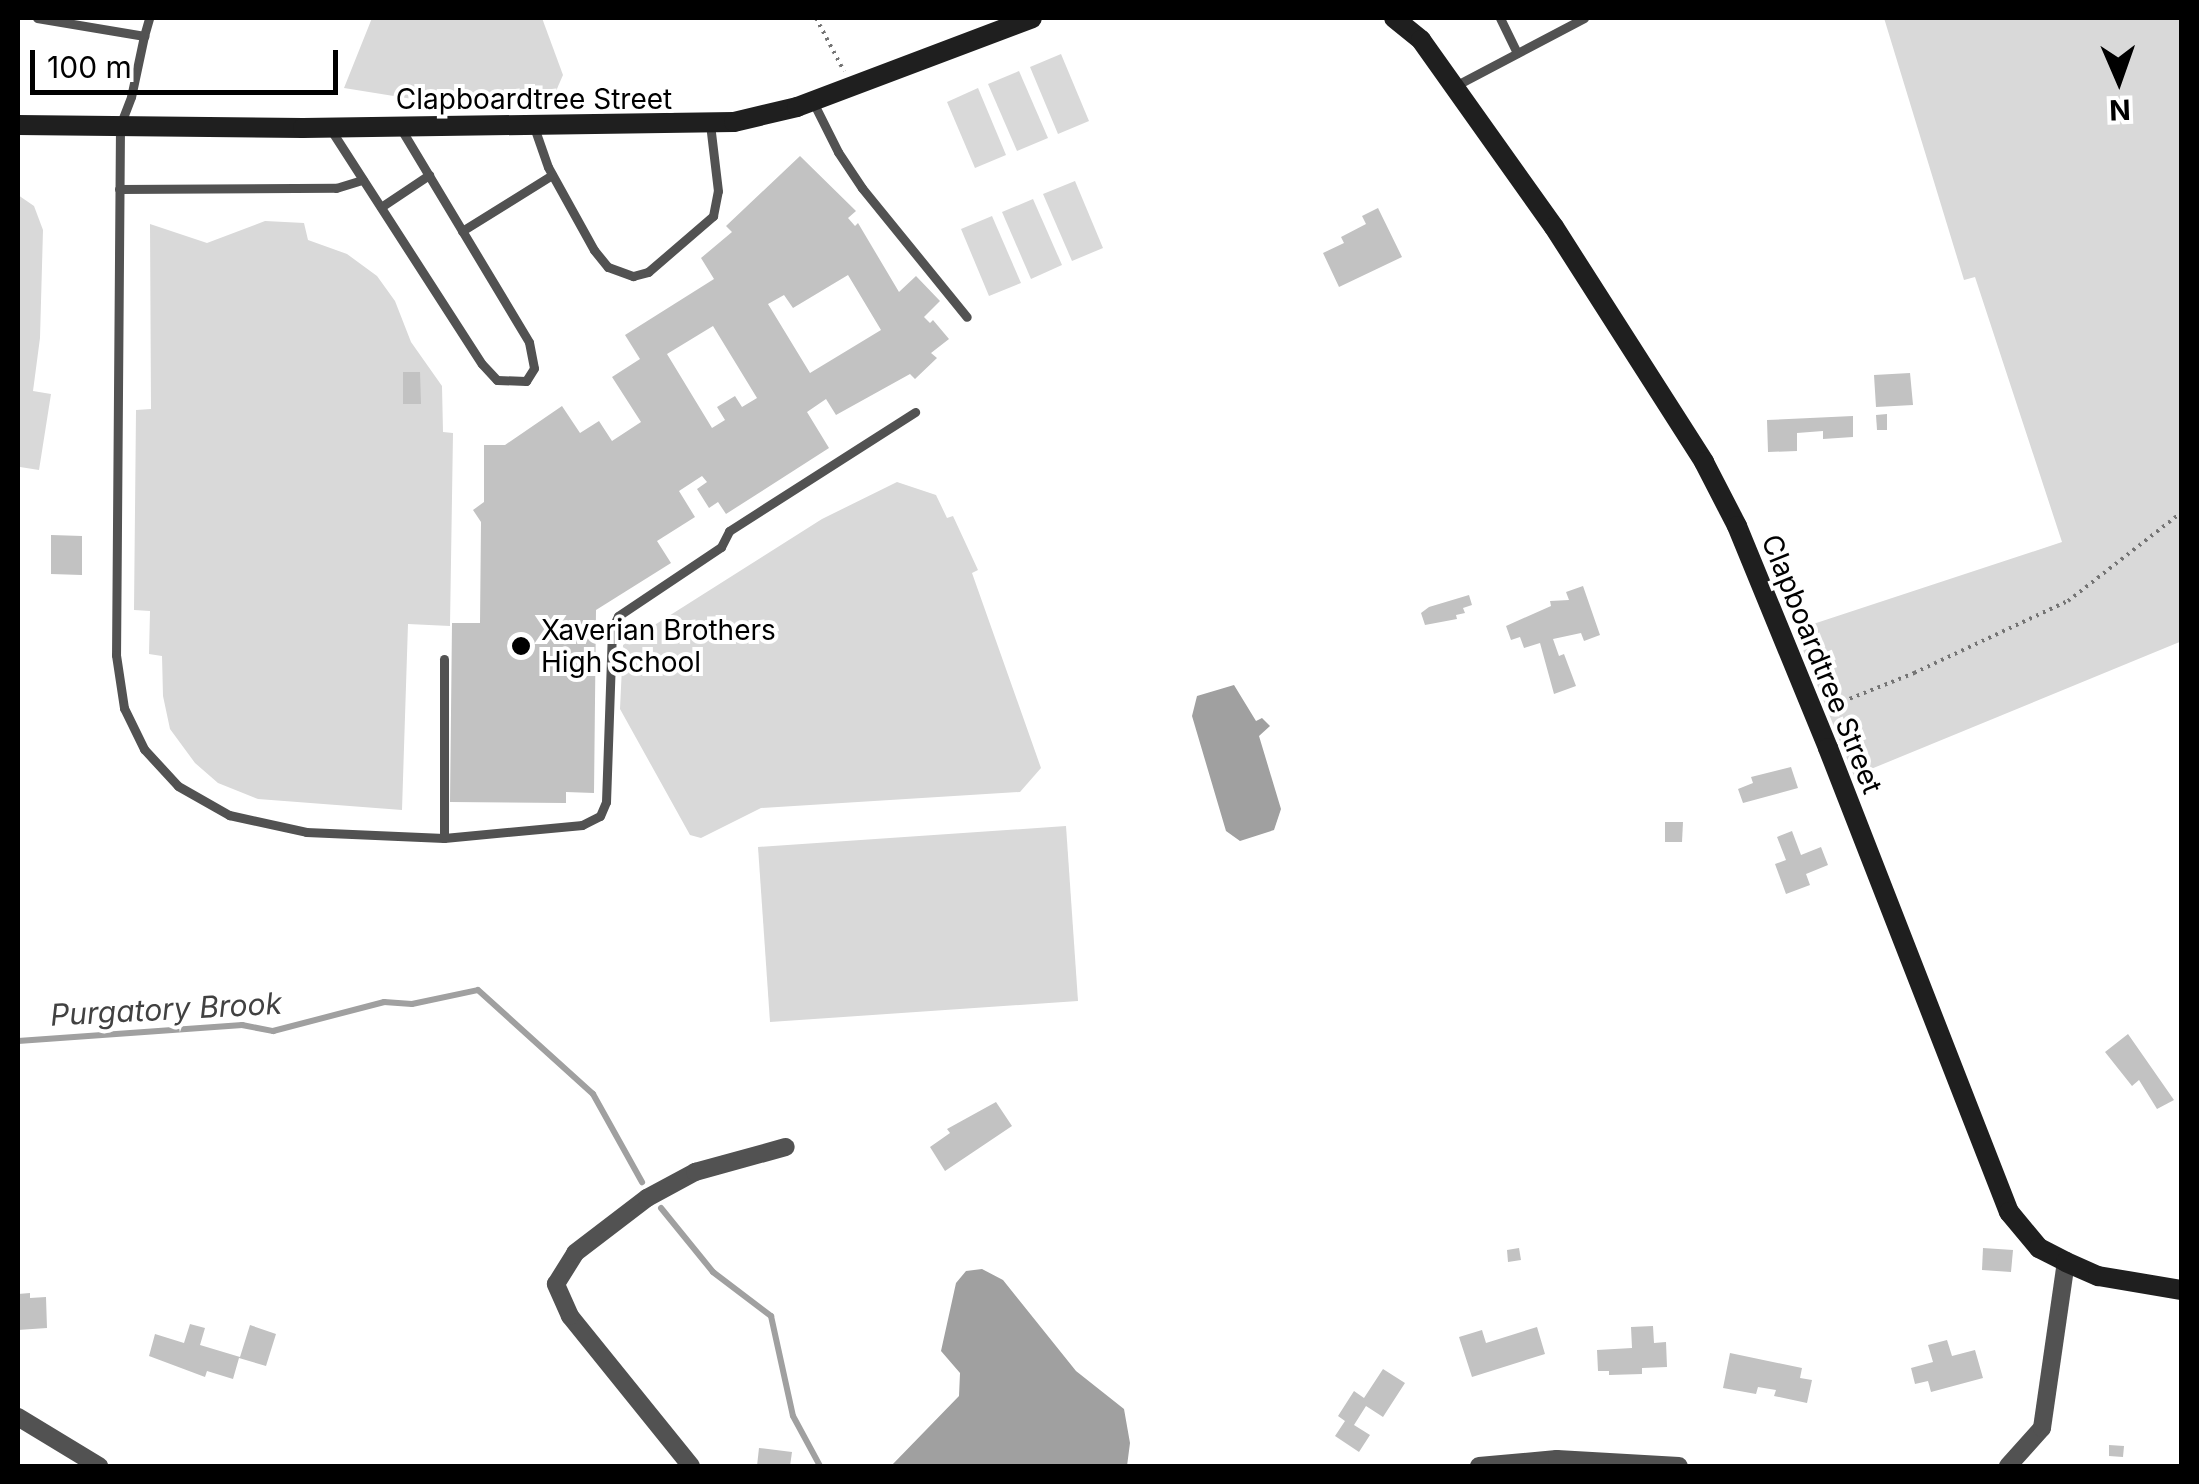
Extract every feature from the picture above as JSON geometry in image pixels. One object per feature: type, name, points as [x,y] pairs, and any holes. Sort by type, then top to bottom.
[{"type":"main road","name":"Clapboardtree Street","points":[[18,125],[400,128],[710,124],[766,116],[813,102],[1032,18]]},
{"type":"main road","name":"Clapboardtree Street","points":[[1394,18],[1421,40],[1565,243],[1704,462],[1737,526],[2009,1212],[2039,1248],[2066,1262],[2098,1276],[2182,1290]]},
{"type":"street","points":[[691,1466],[570,1316],[556,1284],[576,1253],[647,1198],[695,1172],[786,1147]]},
{"type":"street","points":[[2008,1466],[2042,1428],[2066,1262]]},
{"type":"street","points":[[18,1417],[99,1466]]},
{"type":"street","points":[[1480,1466],[1556,1459],[1679,1466]]},
{"type":"lane","points":[[37,18],[71,20],[144,36]]},
{"type":"lane","points":[[149,18],[131,97],[120,126],[116,655],[124,708],[141,743],[178,786],[229,816],[306,832],[444,838],[582,825],[600,816],[606,802],[612,629],[618,616],[721,546],[730,530],[915,412]]},
{"type":"lane","points":[[1500,18],[1518,53]]},
{"type":"lane","points":[[1455,86],[1568,21],[1584,18]]},
{"type":"lane","points":[[813,102],[838,152],[862,188],[968,318]]},
{"type":"lane","points":[[534,127],[552,175],[608,267],[634,276],[648,272],[714,216],[718,206],[710,124]]},
{"type":"lane","points":[[330,128],[482,364],[506,384],[526,381],[534,368],[533,349],[400,128]]},
{"type":"lane","points":[[462,230],[552,175]]},
{"type":"lane","points":[[380,207],[429,176]]},
{"type":"lane","points":[[119,189],[336,188],[363,180]]},
{"type":"lane","points":[[444,660],[444,838]]},
{"type":"path","points":[[816,18],[850,88]]},
{"type":"path","points":[[1814,713],[1914,673],[2068,601],[2182,512]]},
{"type":"shaded area","points":[[372,18],[542,18],[563,75],[553,98],[431,102],[344,88]]},
{"type":"shaded area","points":[[1884,18],[2181,18],[2182,641],[1854,776],[1795,630],[2062,542],[1975,277],[1964,280]]},
{"type":"shaded area","points":[[1061,54],[1089,121],[1058,134],[1030,67]]},
{"type":"shaded area","points":[[1019,71],[1048,138],[1017,151],[988,84]]},
{"type":"shaded area","points":[[978,88],[1006,155],[975,168],[947,102]]},
{"type":"shaded area","points":[[1075,181],[1103,248],[1072,261],[1043,194]]},
{"type":"shaded area","points":[[18,195],[34,206],[43,230],[40,338],[33,391],[51,394],[39,470],[20,467],[18,483]]},
{"type":"shaded area","points":[[1033,199],[1062,265],[1031,279],[1002,212]]},
{"type":"shaded area","points":[[992,216],[1021,283],[989,296],[961,229]]},
{"type":"shaded area","points":[[265,221],[304,223],[308,240],[347,254],[377,276],[395,301],[411,342],[442,386],[443,432],[453,433],[450,626],[408,624],[402,810],[258,799],[218,783],[195,763],[170,729],[163,696],[162,656],[149,654],[150,611],[134,610],[136,410],[151,409],[150,224],[207,243]]},
{"type":"shaded area","points":[[897,482],[936,495],[947,518],[953,516],[978,570],[972,573],[1041,768],[1020,792],[761,808],[701,838],[690,835],[620,709],[623,645],[822,519]]},
{"type":"shaded area","points":[[1234,685],[1256,721],[1262,718],[1270,726],[1259,736],[1281,809],[1274,830],[1240,841],[1226,831],[1192,716],[1197,696]]},
{"type":"shaded area","points":[[1066,826],[1078,1001],[770,1022],[758,847]]},
{"type":"shaded area","points":[[982,1269],[1003,1280],[1076,1371],[1124,1409],[1130,1443],[1127,1466],[891,1466],[959,1396],[960,1373],[941,1351],[956,1283],[966,1271]]},
{"type":"building","points":[[800,156],[856,211],[848,218],[855,226],[858,223],[899,292],[916,276],[940,301],[924,317],[930,323],[933,320],[949,339],[931,353],[937,358],[915,379],[910,374],[836,415],[826,399],[807,412],[829,448],[726,514],[718,502],[709,508],[697,489],[707,482],[702,476],[679,491],[695,517],[657,541],[671,563],[596,610],[594,793],[566,792],[566,803],[450,802],[452,623],[480,623],[481,522],[473,510],[484,502],[484,445],[505,445],[562,406],[580,433],[599,421],[612,441],[641,422],[612,377],[640,359],[625,335],[714,279],[701,258],[732,232],[726,226]],"holes":[[[848,275],[881,330],[810,373],[768,304],[784,295],[793,308]],[[713,326],[757,398],[742,407],[735,396],[717,407],[725,420],[712,428],[667,354]]]},
{"type":"building","points":[[1378,208],[1402,257],[1339,287],[1323,253],[1344,243],[1341,237],[1366,224],[1362,216]]},
{"type":"building","points":[[403,372],[420,372],[421,404],[403,404]]},
{"type":"building","points":[[1910,373],[1913,405],[1876,407],[1874,375]]},
{"type":"building","points":[[1887,414],[1887,430],[1877,430],[1876,415]]},
{"type":"building","points":[[1853,416],[1853,437],[1823,439],[1823,431],[1797,433],[1797,451],[1768,452],[1767,420]]},
{"type":"building","points":[[51,535],[82,536],[82,575],[51,574]]},
{"type":"building","points":[[1583,586],[1600,635],[1584,641],[1581,633],[1553,639],[1559,656],[1564,654],[1576,686],[1554,694],[1540,643],[1524,648],[1520,637],[1511,640],[1506,626],[1551,606],[1550,601],[1569,600],[1566,592]]},
{"type":"building","points":[[1469,595],[1472,605],[1463,608],[1465,613],[1456,615],[1457,619],[1425,625],[1421,613],[1429,607]]},
{"type":"building","points":[[1791,767],[1798,788],[1743,803],[1738,789],[1753,783],[1751,777]]},
{"type":"building","points":[[1665,822],[1683,822],[1682,842],[1665,842]]},
{"type":"building","points":[[1792,831],[1801,855],[1821,847],[1828,865],[1806,874],[1810,885],[1786,894],[1775,864],[1786,860],[1777,837]]},
{"type":"building","points":[[2128,1034],[2174,1100],[2157,1109],[2139,1080],[2132,1086],[2105,1052]]},
{"type":"building","points":[[996,1102],[1012,1126],[945,1171],[930,1147],[950,1133],[947,1129]]},
{"type":"building","points":[[1519,1248],[1521,1260],[1508,1262],[1507,1250]]},
{"type":"building","points":[[1983,1248],[2013,1250],[2011,1272],[1982,1270]]},
{"type":"building","points":[[30,1293],[30,1298],[46,1297],[47,1328],[18,1330],[18,1294]]},
{"type":"building","points":[[190,1324],[205,1328],[200,1345],[240,1357],[250,1325],[276,1334],[266,1366],[239,1358],[233,1379],[207,1371],[205,1377],[149,1356],[155,1334],[184,1343]]},
{"type":"building","points":[[1653,1326],[1654,1343],[1666,1342],[1667,1367],[1642,1368],[1642,1374],[1609,1375],[1609,1371],[1598,1371],[1597,1350],[1632,1348],[1631,1327]]},
{"type":"building","points":[[1537,1327],[1545,1354],[1472,1377],[1459,1337],[1482,1330],[1486,1343]]},
{"type":"building","points":[[1947,1340],[1952,1356],[1975,1350],[1983,1378],[1931,1392],[1928,1381],[1915,1384],[1911,1368],[1933,1362],[1928,1345]]},
{"type":"building","points":[[1730,1353],[1802,1368],[1800,1378],[1812,1380],[1807,1403],[1774,1396],[1776,1390],[1758,1387],[1756,1394],[1723,1388]]},
{"type":"building","points":[[1383,1369],[1405,1383],[1383,1417],[1366,1406],[1354,1425],[1370,1435],[1359,1452],[1335,1436],[1345,1421],[1338,1416],[1354,1391],[1364,1398]]},
{"type":"building","points":[[2109,1445],[2124,1446],[2123,1457],[2109,1456]]},
{"type":"building","points":[[759,1448],[792,1452],[790,1466],[757,1466]]},
{"type":"waterway","name":"Purgatory Brook","points":[[18,1041],[242,1025],[273,1031],[384,1002],[412,1004],[478,990],[593,1094],[642,1182]]},
{"type":"waterway","name":"Purgatory Brook","points":[[661,1208],[713,1272],[771,1316],[793,1416],[820,1466]]},
{"type":"place","name":"Xaverian Brothers High School","points":[[521,646]]}]
